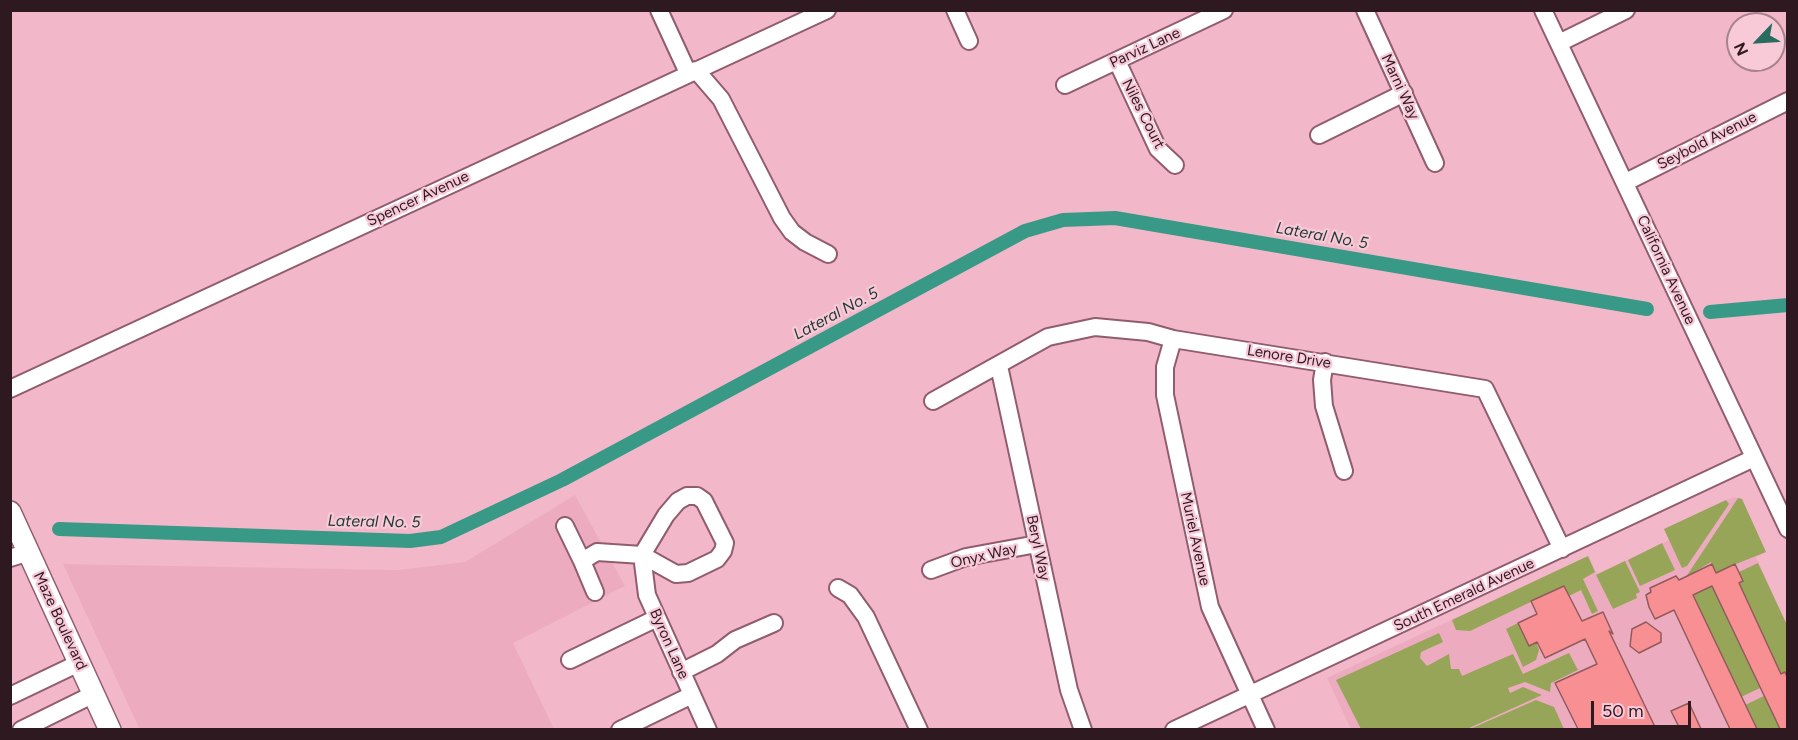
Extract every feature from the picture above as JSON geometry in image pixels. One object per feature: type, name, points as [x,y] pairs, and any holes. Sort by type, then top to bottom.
[{"type":"main road","name":"Maze Boulevard","points":[[10,512],[20,555],[80,663],[109,729]]},
{"type":"street","points":[[659,10],[692,71],[721,99],[782,218],[792,232],[804,242],[828,254]]},
{"type":"street","name":"Spencer Avenue","points":[[10,389],[827,10]]},
{"type":"street","points":[[955,10],[969,41]]},
{"type":"street","name":"Parviz Lane","points":[[1065,85],[1224,10]]},
{"type":"street","name":"Marni Way","points":[[1365,10],[1435,163]]},
{"type":"street","name":"California Avenue","points":[[1543,10],[1788,529]]},
{"type":"street","points":[[1559,44],[1626,10]]},
{"type":"street","name":"Niles Court","points":[[1117,61],[1158,149],[1175,165]]},
{"type":"street","points":[[1319,135],[1404,93]]},
{"type":"street","name":"Seybold Avenue","points":[[1626,182],[1788,101]]},
{"type":"street","name":"Lenore Drive","points":[[933,401],[1048,337],[1095,327],[1148,332],[1173,339],[1485,389],[1562,549]]},
{"type":"street","name":"Muriel Avenue","points":[[1173,339],[1166,368],[1166,395],[1210,607],[1266,729]]},
{"type":"street","points":[[1325,362],[1322,380],[1324,406],[1344,471]]},
{"type":"street","name":"Beryl Way","points":[[999,366],[1069,690],[1083,729]]},
{"type":"street","name":"South Emerald Avenue","points":[[1174,729],[1754,458]]},
{"type":"street","points":[[582,561],[597,552],[642,555],[665,570],[676,574],[688,573],[717,559],[723,551],[724,543],[704,501],[696,496],[687,496],[678,501],[666,515],[642,555]]},
{"type":"street","points":[[565,525],[595,592]]},
{"type":"street","name":"Onyx Way","points":[[931,570],[966,557],[1037,544]]},
{"type":"street","name":"Byron Lane","points":[[642,555],[647,595],[708,729]]},
{"type":"street","points":[[838,588],[850,595],[866,617],[919,729]]},
{"type":"street","points":[[570,660],[657,618]]},
{"type":"street","points":[[681,672],[717,654],[735,640],[774,623]]},
{"type":"street","points":[[10,696],[80,663]]},
{"type":"street","points":[[21,729],[94,694]]},
{"type":"street","points":[[620,729],[692,695]]},
{"type":"shaded area","points":[[575,495],[625,586],[513,643],[554,729],[140,730],[63,564],[398,570],[465,562]]},
{"type":"shaded area","points":[[1734,497],[1742,499],[1766,552],[1756,557],[1787,625],[1787,729],[1351,729],[1327,678],[1588,556],[1597,574],[1669,540],[1664,529]]},
{"type":"green space","points":[[1738,498],[1742,499],[1766,552],[1726,568],[1717,576],[1711,562],[1686,577]]},
{"type":"green space","points":[[1726,500],[1729,504],[1687,566],[1682,568],[1664,529]]},
{"type":"green space","points":[[1662,543],[1675,570],[1640,586],[1628,560]]},
{"type":"green space","points":[[1588,556],[1595,572],[1583,579],[1598,611],[1592,614],[1581,590],[1569,596],[1564,586],[1470,631],[1456,630],[1452,620]]},
{"type":"green space","points":[[1625,561],[1640,592],[1636,594],[1637,598],[1613,609],[1596,575]]},
{"type":"green space","points":[[1758,563],[1787,625],[1787,677],[1785,672],[1781,674],[1739,583],[1739,572]]},
{"type":"green space","points":[[1712,586],[1760,688],[1741,697],[1693,595]]},
{"type":"green space","points":[[1518,623],[1529,645],[1536,642],[1539,650],[1536,660],[1523,667],[1506,629]]},
{"type":"green space","points":[[1439,633],[1443,642],[1421,652],[1420,658],[1427,666],[1449,654],[1451,669],[1459,669],[1462,676],[1513,654],[1523,674],[1569,653],[1578,670],[1551,683],[1550,692],[1525,682],[1508,688],[1510,693],[1523,687],[1542,695],[1467,729],[1361,729],[1336,680]]},
{"type":"green space","points":[[1764,696],[1780,729],[1757,729],[1745,705]]},
{"type":"green space","points":[[1536,700],[1554,707],[1564,729],[1470,729]]},
{"type":"building","points":[[1712,564],[1716,573],[1735,564],[1743,581],[1739,583],[1781,674],[1785,672],[1788,679],[1788,729],[1780,729],[1712,586],[1693,595],[1757,729],[1730,729],[1674,610],[1655,619],[1649,607],[1646,595],[1651,592],[1650,588],[1676,576],[1679,580]]},
{"type":"building","points":[[1564,586],[1582,621],[1603,612],[1613,634],[1609,631],[1656,729],[1578,729],[1555,683],[1597,664],[1585,639],[1545,658],[1537,642],[1529,646],[1518,623],[1537,614],[1531,601]]},
{"type":"building","points":[[1646,622],[1661,633],[1661,642],[1639,653],[1630,646],[1632,629]]},
{"type":"building","points":[[1689,703],[1701,729],[1680,729],[1671,711]]},
{"type":"waterway","name":"Lateral No. 5","points":[[59,529],[410,541],[441,537],[562,480],[1025,231],[1063,220],[1115,218],[1647,309]]},
{"type":"waterway","name":"Lateral No. 5","points":[[1710,312],[1788,305]]}]
